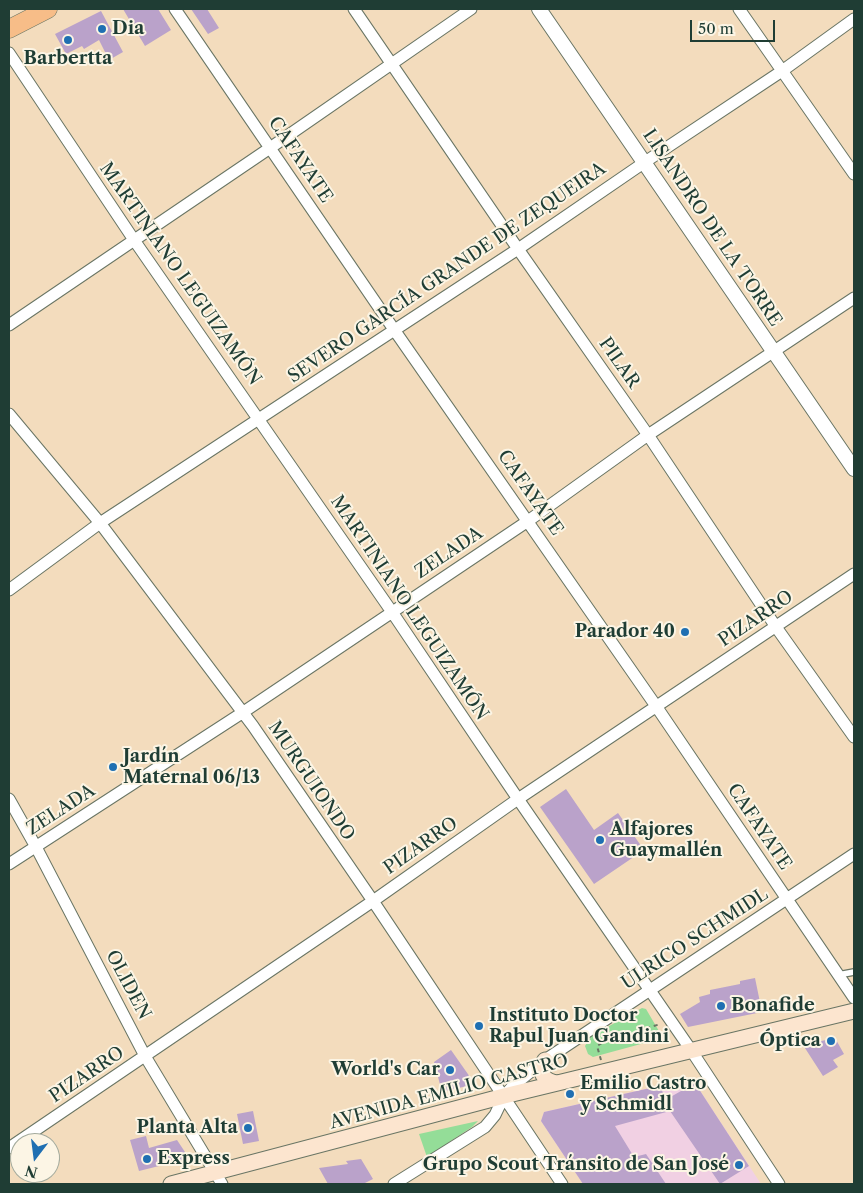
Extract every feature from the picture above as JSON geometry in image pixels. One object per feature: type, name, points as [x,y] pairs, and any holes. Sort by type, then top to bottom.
[{"type":"main road","points":[[9,29],[48,9]]},
{"type":"main road","name":"AVENIDA EMILIO CASTRO","points":[[171,1184],[218,1179],[504,1096],[854,1011]]},
{"type":"main road","points":[[545,1060],[541,1070],[542,1076],[546,1080],[557,1083]]},
{"type":"street","name":"CAFAYATE","points":[[175,9],[394,330],[656,706],[854,998]]},
{"type":"street","name":"PILAR","points":[[354,9],[648,435],[776,627],[854,737]]},
{"type":"street","points":[[9,325],[472,9]]},
{"type":"street","name":"LISANDRO DE LA TORRE","points":[[539,9],[854,469]]},
{"type":"street","points":[[739,9],[854,174]]},
{"type":"street","name":"SEVERO GARCÍA GRANDE DE ZEQUEIRA","points":[[9,590],[100,523],[518,249],[644,162],[782,71],[854,19]]},
{"type":"street","name":"MARTINIANO LEGUIZAMÓN","points":[[9,53],[134,240],[392,612],[518,800],[691,1050],[779,1184]]},
{"type":"street","name":"ZELADA","points":[[9,864],[242,713],[528,521],[648,435],[854,298]]},
{"type":"street","name":"MURGUIONDO","points":[[9,414],[100,523],[253,726],[562,1184]]},
{"type":"street","name":"PIZARRO","points":[[9,1148],[656,706],[854,574]]},
{"type":"street","name":"OLIDEN","points":[[9,799],[146,1056],[218,1179]]},
{"type":"street","name":"ULRICO SCHMIDL","points":[[394,1184],[485,1127],[495,1115],[504,1096],[512,1086],[545,1060],[854,854]]},
{"type":"lane","points":[[838,975],[854,972]]},
{"type":"path","points":[[604,1072],[598,1046],[608,1038]]},
{"type":"shaded area","points":[[689,1079],[695,1083],[761,1184],[583,1184],[541,1121],[544,1112]]},
{"type":"green space","points":[[642,1008],[646,1009],[663,1038],[593,1057],[588,1054],[585,1046],[591,1036]]},
{"type":"green space","points":[[478,1121],[472,1127],[427,1157],[419,1134]]},
{"type":"building","points":[[123,9],[158,9],[171,30],[145,46]]},
{"type":"building","points":[[191,9],[207,9],[219,28],[208,34]]},
{"type":"building","points":[[101,11],[123,52],[109,60],[99,40],[84,49],[82,46],[66,54],[55,34]]},
{"type":"building","name":"Alfajores Guaymallén","points":[[566,789],[594,830],[618,813],[644,850],[594,884],[540,807]]},
{"type":"building","points":[[755,978],[762,1012],[688,1027],[680,1014],[700,1002],[699,997],[710,994],[710,990],[740,984],[740,981]]},
{"type":"building","points":[[835,1038],[844,1054],[833,1060],[838,1067],[823,1076],[803,1045]]},
{"type":"building","name":"World's Car","points":[[451,1050],[470,1077],[467,1086],[442,1092],[434,1062]]},
{"type":"building","points":[[695,1083],[749,1166],[720,1184],[670,1111],[615,1126],[634,1157],[646,1154],[666,1184],[583,1184],[541,1121],[544,1112],[659,1086],[667,1099]]},
{"type":"building","name":"Planta Alta","points":[[253,1111],[259,1141],[243,1144],[237,1114]]},
{"type":"building","points":[[146,1136],[149,1148],[177,1140],[185,1152],[183,1160],[139,1171],[130,1140]]},
{"type":"building","points":[[361,1159],[373,1179],[363,1184],[328,1184],[319,1168],[348,1164],[346,1161]]},
{"type":"place","name":"Dia","points":[[102,29]]},
{"type":"place","name":"Barbertta","points":[[68,40]]},
{"type":"place","name":"Parador 40","points":[[685,632]]},
{"type":"place","name":"Jardín Maternal 06/13","points":[[113,767]]},
{"type":"place","name":"Alfajores Guaymallén","points":[[600,840]]},
{"type":"place","name":"Bonafide","points":[[721,1006]]},
{"type":"place","name":"Instituto Doctor Raþul Juan Gandini","points":[[479,1026]]},
{"type":"place","name":"Óptica","points":[[831,1041]]},
{"type":"place","name":"World's Car","points":[[450,1070]]},
{"type":"place","name":"Emilio Castro y Schmidl","points":[[570,1094]]},
{"type":"place","name":"Planta Alta","points":[[248,1128]]},
{"type":"place","name":"Express","points":[[147,1159]]},
{"type":"place","name":"Grupo Scout Tránsito de San José","points":[[739,1165]]}]
